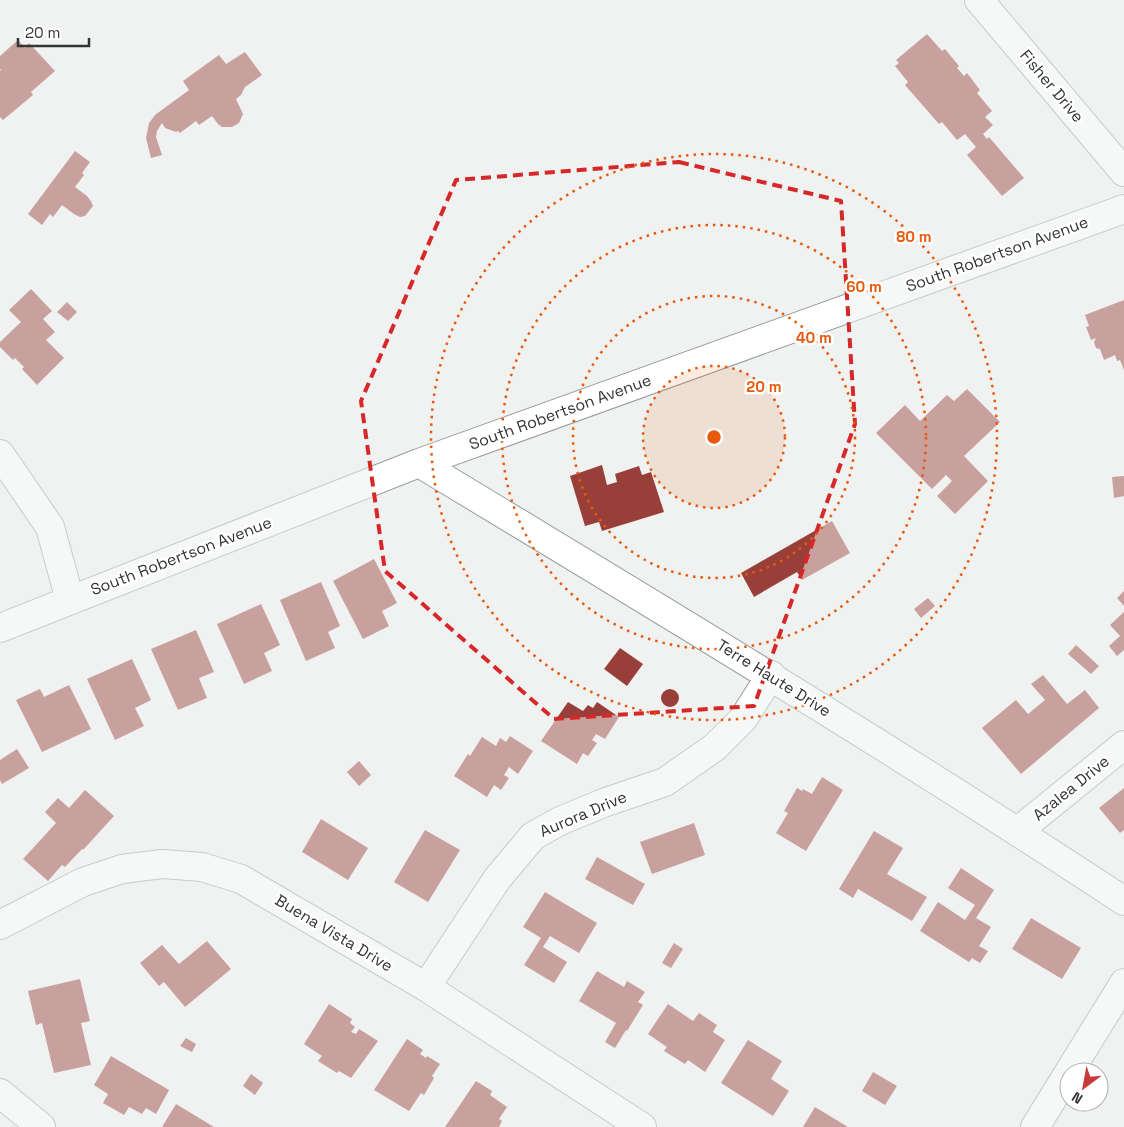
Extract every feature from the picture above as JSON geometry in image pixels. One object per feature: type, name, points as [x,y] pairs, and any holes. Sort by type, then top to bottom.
[{"type":"street","name":"Fisher Drive","points":[[979,0],[1124,172]]},
{"type":"street","name":"South Robertson Avenue","points":[[0,628],[419,463],[1124,209]]},
{"type":"street","points":[[0,454],[50,527],[70,600]]},
{"type":"street","name":"Terre Haute Drive","points":[[419,463],[771,675],[1018,831],[1124,901]]},
{"type":"street","name":"Aurora Drive","points":[[426,988],[497,879],[533,836],[560,821],[606,802],[665,782],[715,747],[743,719],[771,675]]},
{"type":"street","name":"Azalea Drive","points":[[1018,831],[1124,745]]},
{"type":"street","name":"Buena Vista Drive","points":[[0,925],[84,882],[122,869],[162,864],[202,867],[241,879],[426,988],[642,1127]]},
{"type":"street","points":[[1075,1062],[1124,983]]},
{"type":"street","points":[[1035,1127],[1059,1088]]},
{"type":"street","points":[[0,1093],[40,1127]]},
{"type":"highlighted area","points":[[679,162],[841,201],[855,424],[754,706],[554,719],[385,571],[361,401],[456,180]]},
{"type":"building","points":[[927,34],[942,51],[945,49],[959,66],[957,68],[964,76],[967,73],[980,90],[977,93],[992,111],[985,117],[993,125],[983,134],[987,139],[989,137],[1024,178],[1002,196],[967,155],[976,147],[965,134],[957,140],[942,122],[939,124],[905,85],[908,82],[895,66],[899,63],[896,60]]},
{"type":"building","points":[[18,40],[25,48],[29,43],[55,71],[31,92],[33,95],[3,120],[0,117],[0,56]]},
{"type":"building","points":[[245,52],[262,75],[245,87],[241,95],[236,99],[243,114],[239,123],[232,127],[222,127],[212,116],[199,125],[196,121],[180,133],[165,128],[162,123],[156,137],[162,155],[151,158],[146,138],[149,123],[155,115],[189,90],[183,81],[219,55],[226,64]]},
{"type":"building","points":[[75,151],[90,162],[82,173],[84,175],[75,187],[87,196],[93,206],[85,216],[80,217],[62,205],[53,217],[50,214],[42,225],[28,214]]},
{"type":"building","points":[[31,289],[52,311],[43,319],[55,332],[46,340],[64,358],[37,385],[22,369],[24,367],[15,358],[13,360],[0,347],[0,342],[21,322],[9,310]]},
{"type":"building","points":[[1124,300],[1124,370],[1120,360],[1117,361],[1115,355],[1104,360],[1100,349],[1096,348],[1094,342],[1096,338],[1091,340],[1086,327],[1089,326],[1085,315]]},
{"type":"building","points":[[67,302],[77,312],[68,321],[57,312]]},
{"type":"building","points":[[967,389],[1000,422],[964,456],[988,481],[955,514],[937,496],[952,481],[946,475],[932,489],[876,433],[905,405],[920,421],[947,395],[954,401]]},
{"type":"building","points":[[602,465],[607,485],[617,482],[615,474],[639,466],[642,475],[651,472],[664,512],[602,531],[599,522],[585,526],[570,476]]},
{"type":"building","points":[[1124,476],[1124,496],[1114,498],[1112,477]]},
{"type":"building","points":[[832,521],[850,553],[802,580],[797,572],[754,597],[741,573]]},
{"type":"building","points":[[374,559],[397,603],[382,611],[389,626],[363,639],[333,581]]},
{"type":"building","points":[[321,582],[340,626],[328,632],[335,648],[306,661],[280,600]]},
{"type":"building","points":[[1124,591],[1124,606],[1117,598]]},
{"type":"building","points":[[928,598],[935,606],[921,618],[914,609]]},
{"type":"building","points":[[261,604],[280,645],[264,653],[272,671],[244,684],[217,624]]},
{"type":"building","points":[[1124,612],[1124,650],[1117,656],[1109,646],[1120,636],[1110,625]]},
{"type":"building","points":[[196,630],[214,672],[199,678],[207,698],[178,710],[151,649]]},
{"type":"building","points":[[1076,645],[1099,666],[1091,674],[1068,654]]},
{"type":"building","points":[[620,648],[643,664],[627,686],[604,669]]},
{"type":"building","points":[[132,659],[151,700],[135,708],[144,726],[115,740],[87,679]]},
{"type":"building","points":[[1043,675],[1067,704],[1085,690],[1099,708],[1021,774],[982,728],[1016,700],[1028,714],[1045,700],[1031,684]]},
{"type":"building","points":[[69,685],[91,729],[42,752],[16,700],[40,689],[44,697]]},
{"type":"building","points":[[670,689],[676,692],[679,698],[676,704],[670,707],[664,704],[661,698],[664,692]]},
{"type":"building","points":[[568,702],[583,711],[588,705],[593,708],[597,702],[619,717],[605,739],[596,734],[592,740],[597,743],[588,756],[583,753],[577,764],[541,741]]},
{"type":"building","points":[[510,736],[533,751],[518,774],[509,767],[504,775],[509,778],[501,790],[494,785],[487,797],[454,776],[482,737],[496,746],[500,738],[506,742]]},
{"type":"building","points":[[17,749],[29,768],[2,784],[0,780],[0,760]]},
{"type":"building","points":[[359,761],[371,775],[359,786],[347,772]]},
{"type":"building","points":[[822,777],[843,790],[806,851],[776,833],[788,813],[784,811],[797,788],[812,794]]},
{"type":"building","points":[[1124,788],[1124,830],[1120,833],[1099,808]]},
{"type":"building","points":[[85,790],[114,816],[83,850],[65,867],[62,865],[48,881],[23,859],[56,823],[45,812],[58,798],[69,808]]},
{"type":"building","points":[[321,819],[368,848],[348,880],[302,852]]},
{"type":"building","points":[[694,823],[705,855],[652,874],[640,842]]},
{"type":"building","points":[[425,830],[460,850],[428,902],[394,882]]},
{"type":"building","points":[[874,831],[903,848],[887,874],[927,897],[912,921],[858,889],[853,898],[839,889]]},
{"type":"building","points":[[597,857],[645,884],[633,905],[585,879]]},
{"type":"building","points":[[961,868],[994,890],[976,918],[991,927],[979,946],[988,951],[980,963],[972,958],[969,962],[920,931],[938,902],[965,920],[975,905],[948,888]]},
{"type":"building","points":[[545,892],[597,923],[579,953],[550,936],[543,947],[567,962],[554,983],[524,965],[541,938],[523,927]]},
{"type":"building","points":[[1031,918],[1081,948],[1062,979],[1012,949]]},
{"type":"building","points":[[207,941],[231,969],[185,1007],[164,982],[159,986],[140,963],[162,945],[179,964]]},
{"type":"building","points":[[674,943],[683,949],[671,968],[662,963]]},
{"type":"building","points":[[597,971],[624,987],[627,981],[645,992],[638,1002],[643,1005],[615,1048],[605,1042],[616,1023],[579,1001]]},
{"type":"building","points":[[80,979],[90,1021],[81,1023],[91,1065],[54,1073],[42,1023],[36,1025],[28,991]]},
{"type":"building","points":[[329,1004],[352,1019],[350,1023],[355,1027],[351,1032],[356,1034],[359,1029],[378,1041],[351,1078],[339,1071],[337,1073],[318,1061],[322,1056],[304,1044]]},
{"type":"building","points":[[668,1004],[693,1021],[699,1013],[717,1025],[713,1032],[725,1040],[705,1072],[688,1060],[685,1064],[664,1051],[667,1047],[648,1034]]},
{"type":"building","points":[[186,1038],[196,1044],[192,1052],[180,1046]]},
{"type":"building","points":[[407,1039],[423,1050],[420,1054],[440,1064],[432,1076],[434,1078],[424,1095],[421,1093],[409,1111],[374,1090]]},
{"type":"building","points":[[748,1040],[782,1061],[771,1079],[789,1091],[773,1116],[721,1083]]},
{"type":"building","points":[[111,1056],[169,1090],[156,1114],[146,1108],[142,1114],[129,1107],[124,1115],[103,1103],[108,1094],[94,1085]]},
{"type":"building","points":[[873,1072],[897,1086],[885,1105],[862,1091]]},
{"type":"building","points":[[251,1074],[263,1083],[255,1095],[243,1086]]},
{"type":"building","points":[[476,1081],[492,1091],[490,1095],[507,1107],[499,1119],[502,1121],[499,1127],[445,1127]]},
{"type":"building","points":[[176,1104],[214,1127],[162,1127]]},
{"type":"building","points":[[815,1107],[848,1127],[803,1127]]}]
